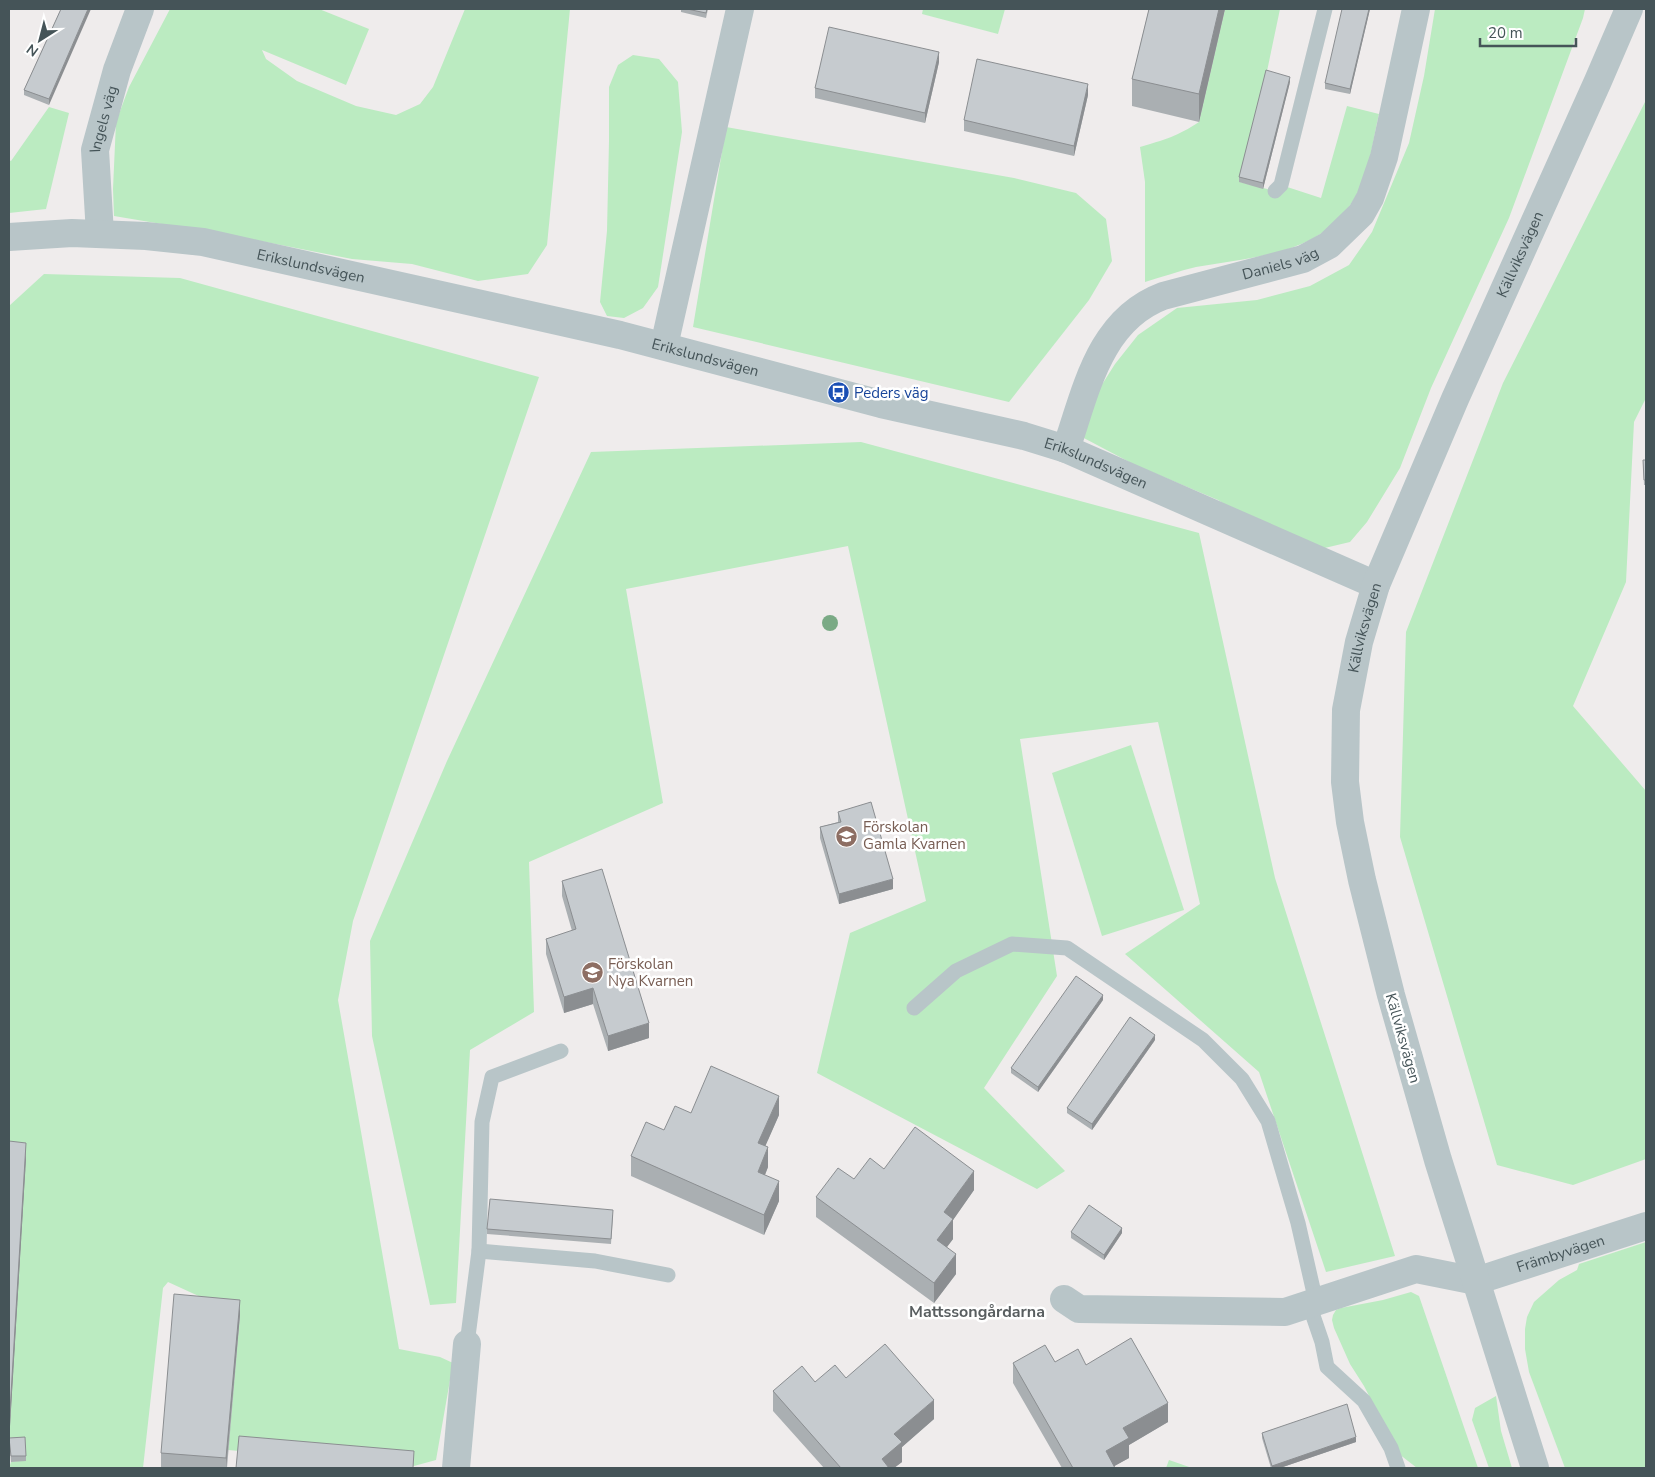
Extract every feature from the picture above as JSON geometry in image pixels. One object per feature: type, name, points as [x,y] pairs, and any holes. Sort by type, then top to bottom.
[{"type":"street","name":"Ingels väg","points":[[100,234],[94,150],[117,70],[140,9]]},
{"type":"street","points":[[664,346],[740,9]]},
{"type":"street","name":"Daniels väg","points":[[1066,449],[1091,375],[1104,346],[1117,327],[1136,310],[1163,296],[1304,259],[1329,245],[1360,214],[1370,198],[1384,157],[1416,9]]},
{"type":"street","name":"Källviksvägen","points":[[1535,1468],[1438,1160],[1390,995],[1350,822],[1345,782],[1346,710],[1359,642],[1376,585],[1455,399],[1629,9]]},
{"type":"street","name":"Erikslundsvägen","points":[[9,237],[72,233],[100,234],[146,236],[220,246],[664,346],[881,404],[1024,436],[1066,449],[1376,585]]},
{"type":"street","name":"Främbyvägen","points":[[1476,1281],[1646,1226]]},
{"type":"street","points":[[1064,1299],[1079,1309],[1285,1312],[1416,1270],[1476,1281]]},
{"type":"street","points":[[456,1468],[467,1344]]},
{"type":"lane","points":[[1275,191],[1281,185],[1325,9]]},
{"type":"lane","points":[[914,1008],[956,971],[1012,944],[1066,948],[1202,1040],[1242,1079],[1268,1121],[1298,1223],[1327,1367],[1364,1401],[1391,1448],[1398,1468]]},
{"type":"lane","points":[[467,1344],[479,1251],[482,1122],[492,1077],[561,1051]]},
{"type":"lane","points":[[479,1251],[595,1261],[668,1275]]},
{"type":"green space","points":[[170,9],[319,9],[369,29],[346,85],[262,50],[266,59],[297,81],[356,106],[396,115],[420,104],[433,87],[465,9],[570,9],[547,245],[528,274],[478,281],[412,264],[352,259],[245,238],[114,216],[113,189],[116,122],[129,87]]},
{"type":"green space","points":[[923,9],[1005,9],[998,34],[922,14]]},
{"type":"green space","points":[[1225,9],[1280,9],[1240,182],[1275,191],[1281,185],[1321,198],[1347,106],[1379,114],[1366,174],[1358,192],[1344,213],[1328,229],[1309,241],[1266,255],[1196,267],[1145,282],[1145,182],[1140,147],[1171,137],[1199,122]]},
{"type":"green space","points":[[1435,9],[1585,9],[1509,218],[1431,388],[1400,468],[1367,522],[1350,542],[1312,551],[1252,522],[1218,500],[1135,465],[1080,436],[1096,394],[1115,364],[1138,335],[1177,308],[1257,300],[1310,286],[1349,265],[1372,232],[1409,143],[1424,76]]},
{"type":"green space","points":[[633,55],[659,59],[678,82],[682,132],[658,287],[643,308],[624,318],[607,316],[600,302],[607,231],[609,87],[618,65]]},
{"type":"green space","points":[[1646,100],[1646,398],[1634,422],[1626,582],[1573,706],[1646,791],[1646,1159],[1573,1185],[1497,1165],[1400,837],[1406,632],[1503,383]]},
{"type":"green space","points":[[49,107],[69,113],[46,209],[9,213],[9,160],[11,161]]},
{"type":"green space","points":[[726,127],[1014,178],[1076,193],[1106,219],[1112,261],[1089,300],[1009,402],[693,327]]},
{"type":"green space","points":[[44,274],[180,278],[539,377],[353,921],[338,1000],[399,1349],[440,1357],[453,1363],[436,1460],[414,1466],[228,1450],[240,1315],[168,1282],[163,1288],[143,1468],[9,1468],[11,1462],[26,1460],[25,1443],[9,1442],[9,306]]},
{"type":"green space","points":[[861,442],[1199,533],[1275,878],[1395,1256],[1326,1272],[1259,1072],[1125,954],[1200,904],[1158,722],[1020,739],[1057,976],[984,1088],[1065,1171],[1037,1189],[817,1073],[850,933],[926,901],[848,546],[626,589],[663,803],[529,862],[534,1012],[470,1050],[456,1303],[430,1305],[372,1036],[370,941],[447,761],[591,452]]},
{"type":"green space","points":[[1131,745],[1184,910],[1102,936],[1052,773]]},
{"type":"green space","points":[[1646,1242],[1646,1468],[1565,1468],[1529,1372],[1525,1349],[1527,1317],[1534,1302],[1559,1280],[1577,1270],[1579,1264]]},
{"type":"green space","points":[[1411,1292],[1419,1296],[1478,1468],[1417,1468],[1399,1454],[1364,1386],[1350,1364],[1334,1328],[1332,1320],[1336,1310]]},
{"type":"green space","points":[[1496,1396],[1501,1431],[1512,1468],[1489,1468],[1472,1420],[1475,1408]]},
{"type":"green space","points":[[1169,1460],[1192,1468],[1166,1468]]},
{"type":"building","points":[[61,9],[88,9],[49,99],[24,90]]},
{"type":"building","points":[[687,9],[707,9],[706,13]]},
{"type":"building","points":[[1149,9],[1219,9],[1199,94],[1132,79]]},
{"type":"building","points":[[1342,9],[1369,9],[1350,89],[1325,83]]},
{"type":"building","points":[[829,27],[939,52],[925,113],[815,88]]},
{"type":"building","points":[[977,59],[1088,84],[1074,146],[964,120]]},
{"type":"building","points":[[1266,70],[1290,77],[1263,183],[1239,177]]},
{"type":"building","points":[[1643,460],[1646,460],[1646,480],[1644,480]]},
{"type":"building","points":[[871,802],[893,879],[839,894],[820,827],[841,822],[838,812]]},
{"type":"building","points":[[602,869],[649,1023],[608,1036],[593,988],[564,997],[546,939],[576,929],[562,881]]},
{"type":"building","points":[[1076,976],[1103,995],[1038,1087],[1011,1068]]},
{"type":"building","points":[[1130,1017],[1155,1035],[1092,1124],[1067,1108]]},
{"type":"building","points":[[711,1066],[779,1096],[758,1143],[768,1147],[758,1172],[779,1181],[764,1215],[631,1156],[646,1122],[664,1130],[675,1106],[691,1113]]},
{"type":"building","points":[[915,1127],[974,1171],[944,1212],[953,1219],[937,1240],[956,1254],[934,1283],[816,1197],[838,1168],[854,1179],[870,1158],[884,1169]]},
{"type":"building","points":[[9,1141],[26,1143],[10,1411],[9,1411]]},
{"type":"building","points":[[490,1199],[613,1210],[611,1239],[487,1229]]},
{"type":"building","points":[[1089,1205],[1122,1228],[1104,1255],[1071,1232]]},
{"type":"building","points":[[174,1294],[240,1300],[226,1458],[161,1453]]},
{"type":"building","points":[[1131,1338],[1168,1403],[1123,1428],[1129,1438],[1106,1451],[1115,1468],[1073,1468],[1013,1363],[1045,1345],[1055,1362],[1078,1349],[1086,1365]]},
{"type":"building","points":[[885,1344],[934,1400],[894,1434],[902,1442],[882,1459],[889,1468],[841,1468],[773,1391],[802,1366],[815,1382],[835,1365],[846,1378]]},
{"type":"building","points":[[1347,1404],[1356,1437],[1272,1466],[1262,1433]]},
{"type":"building","points":[[239,1436],[414,1451],[413,1468],[236,1468]]},
{"type":"building","points":[[25,1437],[26,1456],[11,1456],[9,1438]]},
{"type":"place","name":"Peders väg","points":[[838,393]]},
{"type":"place","name":"Förskolan Gamla Kvarnen","points":[[847,836]]},
{"type":"place","name":"Förskolan Nya Kvarnen","points":[[592,973]]},
{"type":"district","name":"Mattssongårdarna","points":[[977,1311]]}]
